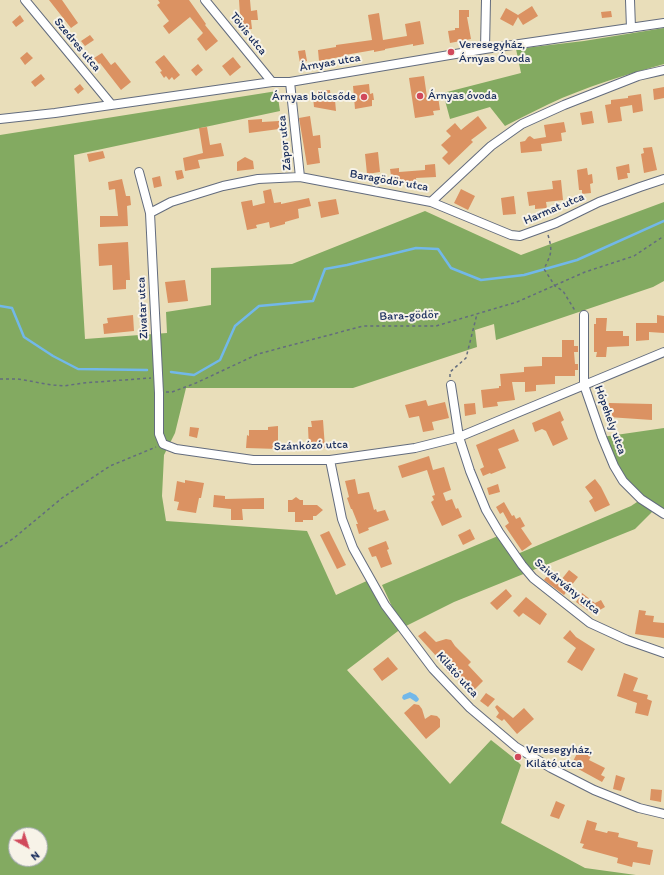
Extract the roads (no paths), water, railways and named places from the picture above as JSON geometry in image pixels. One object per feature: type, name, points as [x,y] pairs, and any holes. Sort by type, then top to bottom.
[{"type":"street","name":"Szedres utca","points":[[25,0],[111,104]]},
{"type":"street","name":"Tövis utca","points":[[205,0],[272,82]]},
{"type":"street","points":[[485,49],[486,0]]},
{"type":"street","points":[[630,0],[631,28]]},
{"type":"street","name":"Árnyas utca","points":[[0,119],[55,113],[272,82],[290,82],[485,49],[664,23]]},
{"type":"street","name":"Baragödör utca","points":[[150,213],[171,202],[223,186],[258,179],[300,177],[431,202],[491,146],[522,124],[564,105],[638,76],[664,70]]},
{"type":"street","name":"Zápor utca","points":[[290,82],[300,177]]},
{"type":"street","name":"Zivatar utca","points":[[139,172],[150,213],[158,378],[159,434],[163,444]]},
{"type":"street","name":"Harmat utca","points":[[431,202],[511,235],[520,236],[556,223],[599,202],[640,186],[664,179]]},
{"type":"street","points":[[584,315],[584,385]]},
{"type":"street","name":"Szánkózó utca","points":[[163,444],[176,449],[253,460],[330,460],[415,448],[459,437],[664,352]]},
{"type":"street","points":[[451,385],[459,437]]},
{"type":"street","name":"Hópehely utca","points":[[584,385],[602,437],[614,466],[623,482],[640,499],[664,514]]},
{"type":"street","name":"Szivárvány utca","points":[[459,437],[470,471],[486,510],[515,555],[533,578],[590,623],[627,640],[664,653]]},
{"type":"street","name":"Kilátó utca","points":[[330,460],[342,519],[353,548],[385,606],[433,668],[470,708],[516,747],[551,768],[594,790],[639,808],[664,814]]},
{"type":"water","points":[[410,692],[416,695],[419,699],[418,701],[416,702],[410,698],[404,700],[402,698],[403,695]]},
{"type":"waterway","points":[[171,372],[194,375],[220,360],[235,326],[259,306],[313,301],[325,269],[416,248],[438,249],[451,268],[481,280],[524,275],[577,260],[664,221]]},
{"type":"waterway","points":[[0,306],[12,308],[24,337],[53,356],[78,369],[147,370]]},
{"type":"place","name":"Veresegyház, Árnyas Óvoda","points":[[451,52]]},
{"type":"place","name":"Árnyas óvoda","points":[[420,96]]},
{"type":"place","name":"Árnyas bölcsőde","points":[[364,97]]},
{"type":"place","name":"Veresegyház, Kilátó utca","points":[[518,757]]}]
